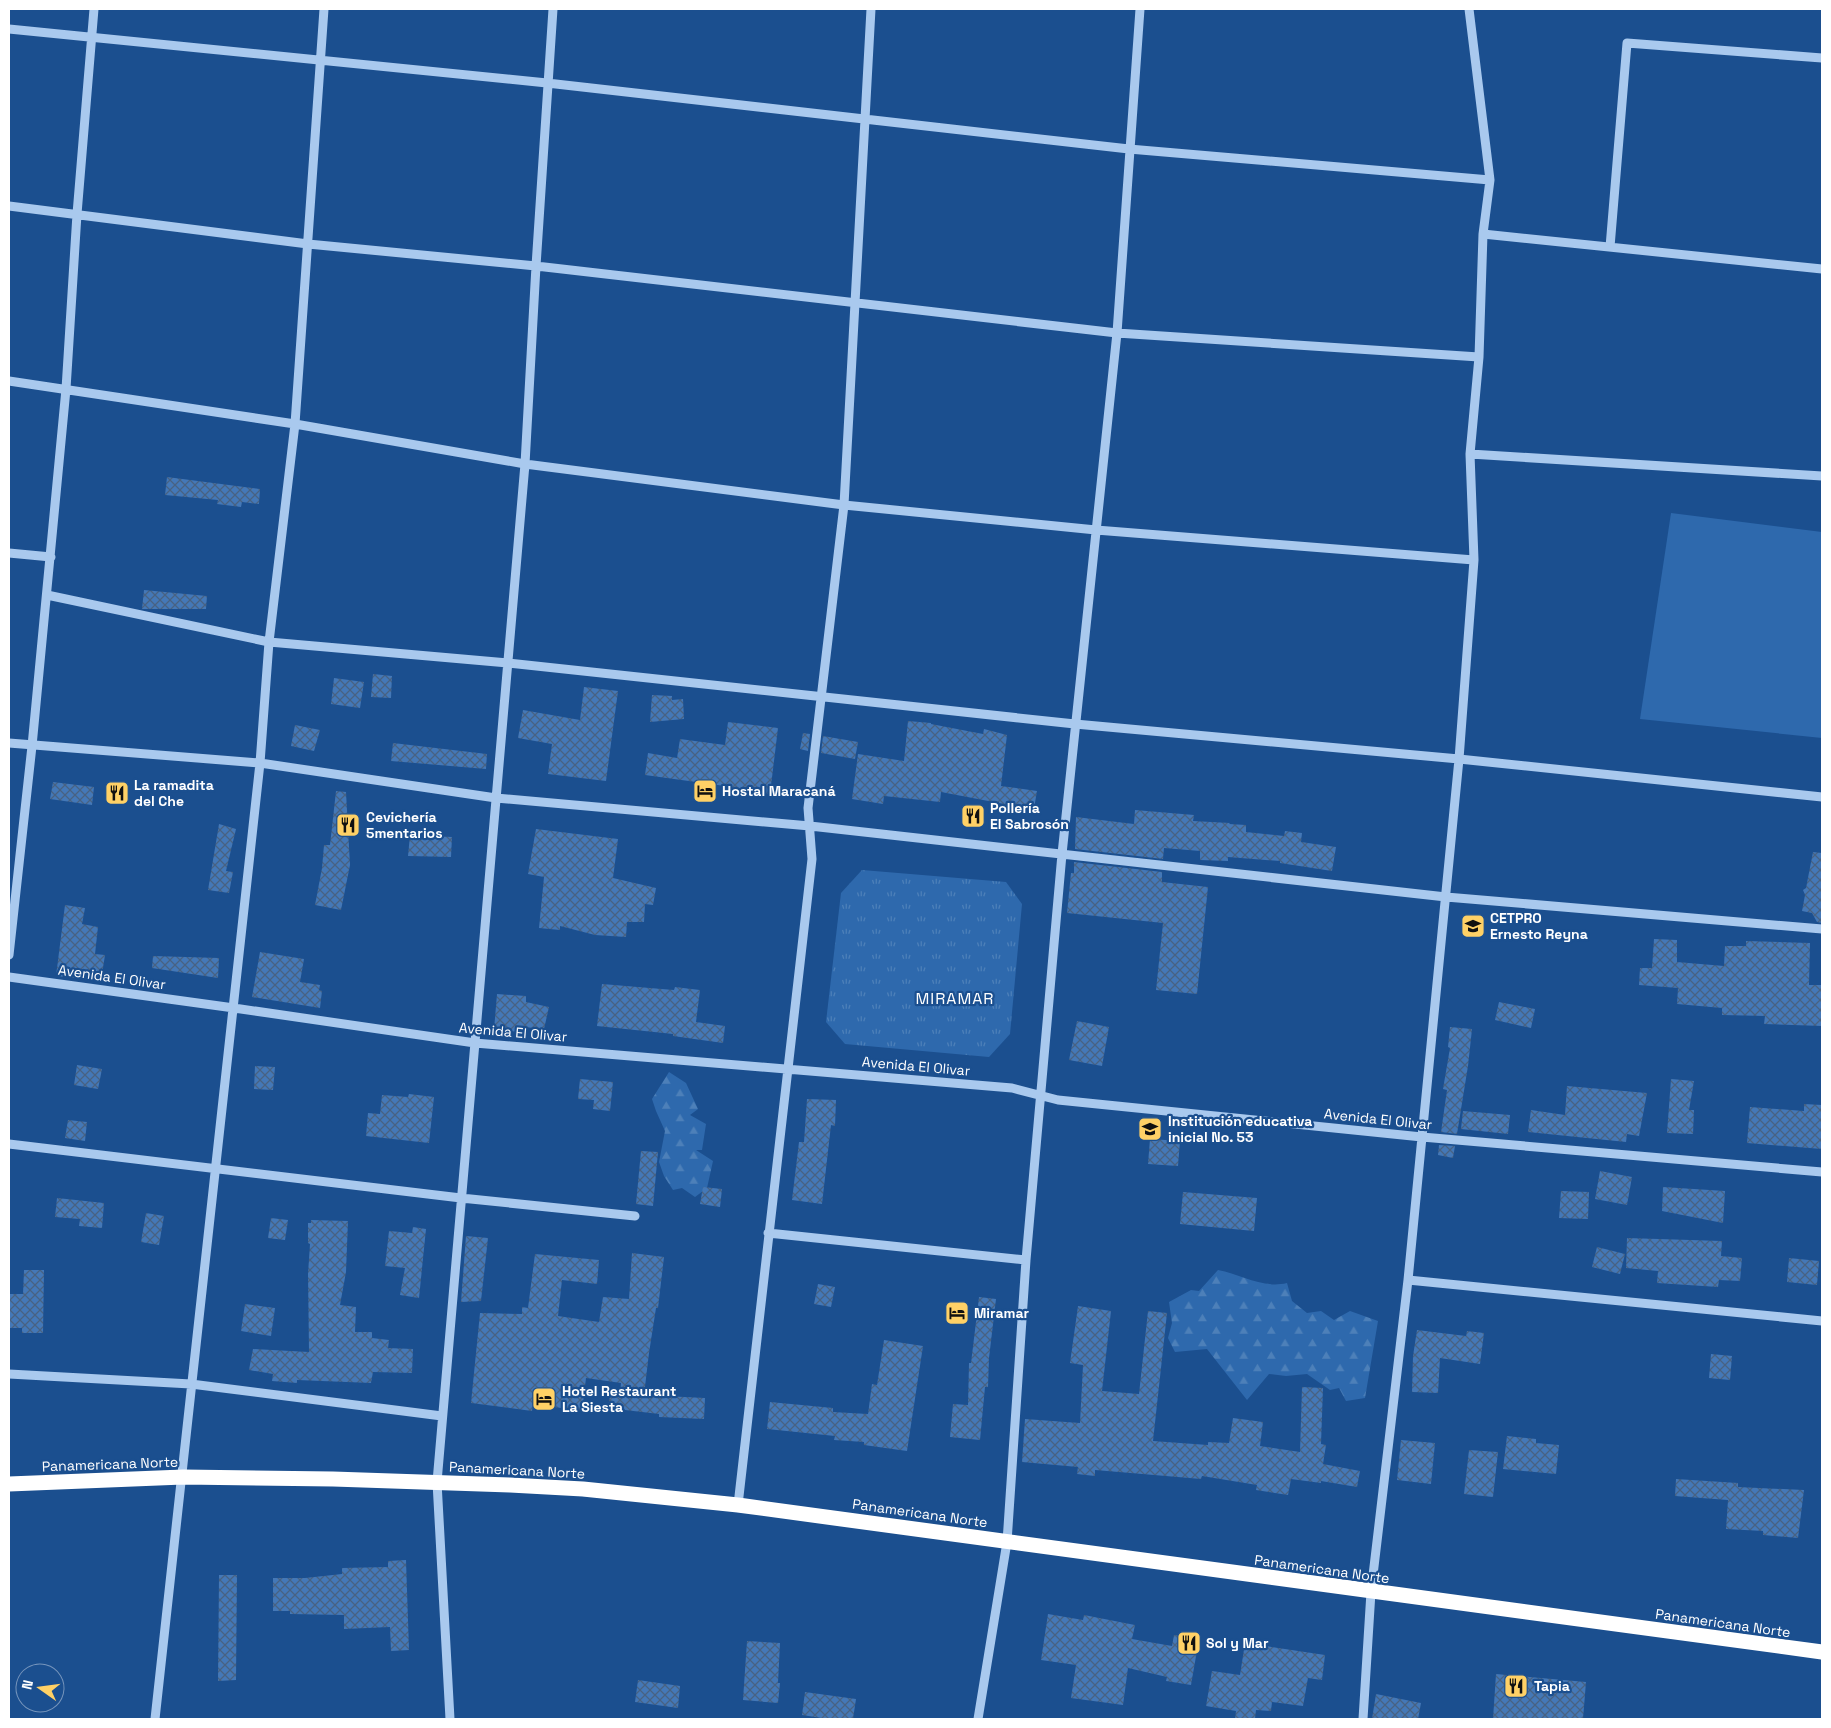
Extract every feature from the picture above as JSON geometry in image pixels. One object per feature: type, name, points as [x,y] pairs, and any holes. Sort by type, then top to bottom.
[{"type":"highway","name":"Panamericana Norte","points":[[9,1484],[183,1477],[436,1482],[583,1489],[738,1505],[1822,1652]]},
{"type":"street","points":[[9,955],[51,557],[66,390],[76,214],[94,9]]},
{"type":"street","points":[[155,1719],[260,763],[269,642],[295,424],[324,9]]},
{"type":"street","points":[[450,1719],[436,1482],[525,464],[553,9]]},
{"type":"street","points":[[738,1505],[812,859],[808,808],[844,505],[871,9]]},
{"type":"street","points":[[978,1719],[1007,1542],[1026,1260],[1062,854],[1117,333],[1140,9]]},
{"type":"street","points":[[1363,1719],[1372,1592],[1408,1280],[1446,897],[1459,759],[1474,560],[1470,454],[1479,357],[1483,234],[1490,180],[1469,9]]},
{"type":"street","points":[[9,29],[547,83],[1129,149],[1490,180]]},
{"type":"street","points":[[1610,248],[1627,43],[1822,58]]},
{"type":"street","points":[[9,206],[308,244],[536,266],[1117,333],[1479,357]]},
{"type":"street","points":[[1483,234],[1822,269]]},
{"type":"street","points":[[9,381],[295,424],[525,464],[844,505],[1096,530],[1474,560]]},
{"type":"street","points":[[1470,454],[1822,476]]},
{"type":"street","points":[[9,553],[51,557]]},
{"type":"street","points":[[47,596],[269,642],[508,663],[1075,724],[1459,759],[1822,797]]},
{"type":"street","points":[[9,743],[260,763],[496,798],[810,826],[1446,897],[1822,929]]},
{"type":"street","name":"Avenida El Olivar","points":[[9,977],[475,1044],[1012,1088],[1068,1101],[1422,1137],[1822,1172]]},
{"type":"street","points":[[9,1144],[461,1198],[635,1216]]},
{"type":"street","points":[[768,1233],[1026,1260]]},
{"type":"street","points":[[1408,1280],[1822,1321]]},
{"type":"street","points":[[9,1374],[192,1384],[442,1416]]},
{"type":"green space","points":[[1671,513],[1822,532],[1822,738],[1640,719]]},
{"type":"green space","points":[[862,870],[1006,882],[1022,904],[1010,1034],[989,1057],[845,1044],[826,1022],[841,893]]},
{"type":"green space","points":[[669,1072],[686,1083],[698,1109],[690,1115],[706,1124],[702,1150],[696,1150],[713,1161],[707,1188],[695,1197],[682,1188],[673,1190],[664,1176],[659,1162],[665,1131],[652,1099]]},
{"type":"green space","points":[[1218,1270],[1260,1283],[1287,1283],[1292,1301],[1307,1313],[1321,1311],[1334,1320],[1350,1311],[1378,1321],[1365,1398],[1346,1401],[1339,1388],[1330,1390],[1307,1374],[1286,1376],[1269,1374],[1247,1400],[1207,1349],[1175,1352],[1168,1338],[1172,1323],[1169,1302],[1191,1290],[1199,1291]]},
{"type":"building","points":[[167,477],[260,489],[259,504],[242,502],[241,507],[217,504],[218,500],[165,495]]},
{"type":"building","points":[[144,590],[207,596],[206,609],[142,609]]},
{"type":"building","points":[[373,674],[392,676],[391,698],[371,697]]},
{"type":"building","points":[[334,678],[364,682],[360,708],[331,704]]},
{"type":"building","points":[[584,687],[618,691],[606,781],[548,774],[552,744],[518,738],[523,710],[580,720]]},
{"type":"building","points":[[652,695],[672,696],[672,700],[683,699],[684,719],[650,722]]},
{"type":"building","points":[[908,721],[931,723],[983,734],[984,729],[1007,735],[1001,786],[1037,791],[1033,814],[1003,810],[1004,804],[941,792],[940,802],[884,796],[883,804],[852,799],[858,754],[904,761]]},
{"type":"building","points":[[728,722],[778,728],[770,794],[725,789],[725,786],[645,775],[648,753],[677,758],[680,739],[725,745]]},
{"type":"building","points":[[295,725],[320,730],[314,751],[291,746]]},
{"type":"building","points":[[803,733],[810,734],[808,751],[800,749]]},
{"type":"building","points":[[823,736],[858,742],[855,759],[821,753]]},
{"type":"building","points":[[393,743],[487,754],[486,769],[391,761]]},
{"type":"building","points":[[53,782],[94,787],[92,805],[50,799]]},
{"type":"building","points":[[336,791],[346,792],[350,865],[341,910],[315,905],[324,845],[330,845]]},
{"type":"building","points":[[1135,810],[1194,815],[1193,821],[1246,825],[1246,832],[1284,836],[1285,831],[1302,833],[1301,842],[1336,847],[1332,871],[1280,863],[1280,861],[1228,857],[1228,861],[1200,860],[1200,851],[1164,848],[1163,859],[1075,849],[1076,817],[1134,824]]},
{"type":"building","points":[[219,824],[236,829],[226,871],[233,872],[229,893],[208,890]]},
{"type":"building","points":[[536,829],[618,839],[613,878],[656,888],[653,905],[645,904],[644,922],[627,922],[626,937],[595,935],[560,926],[560,930],[539,928],[544,877],[528,874]]},
{"type":"building","points":[[410,835],[452,837],[451,857],[408,856]]},
{"type":"building","points":[[1813,852],[1822,853],[1822,923],[1817,922],[1812,913],[1802,911],[1805,895],[1803,890],[1806,888]]},
{"type":"building","points":[[1074,862],[1162,872],[1162,882],[1208,887],[1197,994],[1156,990],[1163,923],[1067,913]]},
{"type":"building","points":[[65,905],[85,908],[82,924],[98,927],[95,954],[105,955],[101,981],[56,976]]},
{"type":"building","points":[[1654,939],[1677,940],[1677,962],[1724,966],[1725,946],[1746,946],[1746,941],[1810,943],[1809,985],[1822,985],[1822,1026],[1764,1024],[1765,1016],[1722,1015],[1722,1008],[1677,1004],[1678,988],[1639,985],[1640,968],[1652,968]]},
{"type":"building","points":[[260,952],[304,959],[300,982],[320,985],[319,990],[322,991],[320,1008],[252,997]]},
{"type":"building","points":[[153,956],[219,958],[218,978],[152,968]]},
{"type":"building","points":[[602,984],[674,990],[675,987],[700,990],[696,1022],[725,1026],[723,1043],[673,1036],[673,1034],[597,1026]]},
{"type":"building","points":[[497,994],[526,996],[526,1002],[549,1007],[544,1029],[524,1027],[523,1032],[494,1030]]},
{"type":"building","points":[[1499,1002],[1535,1009],[1531,1028],[1495,1020]]},
{"type":"building","points":[[1077,1021],[1109,1027],[1102,1066],[1069,1060]]},
{"type":"building","points":[[1450,1027],[1472,1029],[1457,1134],[1441,1132],[1447,1090],[1443,1089],[1450,1048],[1448,1047]]},
{"type":"building","points":[[77,1065],[102,1069],[98,1089],[74,1085]]},
{"type":"building","points":[[255,1066],[275,1067],[273,1090],[254,1089]]},
{"type":"building","points":[[580,1079],[613,1082],[610,1111],[593,1109],[594,1100],[578,1099]]},
{"type":"building","points":[[1671,1079],[1694,1081],[1689,1110],[1694,1110],[1693,1134],[1667,1133]]},
{"type":"building","points":[[1567,1086],[1647,1093],[1639,1136],[1627,1134],[1626,1142],[1528,1132],[1531,1110],[1565,1115]]},
{"type":"building","points":[[409,1094],[434,1097],[429,1143],[366,1136],[368,1113],[380,1114],[382,1095],[408,1097]]},
{"type":"building","points":[[807,1099],[836,1100],[835,1126],[831,1125],[822,1204],[792,1200],[799,1142],[804,1142]]},
{"type":"building","points":[[1804,1104],[1822,1105],[1822,1149],[1747,1143],[1750,1107],[1804,1111]]},
{"type":"building","points":[[1463,1111],[1510,1115],[1508,1134],[1461,1129]]},
{"type":"building","points":[[68,1120],[87,1122],[85,1141],[65,1138]]},
{"type":"building","points":[[1150,1139],[1180,1141],[1178,1166],[1148,1164]]},
{"type":"building","points":[[1439,1145],[1455,1146],[1453,1158],[1438,1155]]},
{"type":"building","points":[[641,1151],[658,1152],[653,1206],[636,1204]]},
{"type":"building","points":[[1600,1171],[1632,1177],[1627,1205],[1595,1199]]},
{"type":"building","points":[[703,1187],[722,1189],[720,1207],[700,1204]]},
{"type":"building","points":[[1663,1187],[1725,1191],[1723,1223],[1662,1211]]},
{"type":"building","points":[[1561,1191],[1589,1192],[1588,1219],[1559,1218]]},
{"type":"building","points":[[1183,1192],[1257,1198],[1254,1231],[1180,1224]]},
{"type":"building","points":[[57,1198],[104,1203],[102,1228],[79,1226],[80,1219],[55,1217]]},
{"type":"building","points":[[146,1213],[164,1216],[159,1245],[141,1242]]},
{"type":"building","points":[[271,1218],[288,1220],[285,1240],[268,1238]]},
{"type":"building","points":[[311,1220],[348,1221],[346,1272],[340,1305],[356,1307],[355,1332],[372,1332],[372,1338],[389,1340],[388,1348],[413,1349],[412,1373],[373,1372],[371,1383],[297,1380],[297,1383],[272,1381],[273,1374],[249,1370],[253,1349],[309,1352],[308,1274],[310,1244],[308,1243],[308,1223],[311,1223]]},
{"type":"building","points":[[413,1227],[426,1229],[419,1298],[400,1295],[405,1268],[385,1266],[389,1231],[412,1233]]},
{"type":"building","points":[[466,1236],[488,1238],[481,1301],[461,1302]]},
{"type":"building","points":[[1627,1238],[1722,1241],[1721,1256],[1742,1258],[1740,1281],[1719,1280],[1718,1287],[1657,1283],[1658,1271],[1626,1268]]},
{"type":"building","points":[[1597,1247],[1625,1254],[1620,1274],[1592,1267]]},
{"type":"building","points":[[632,1253],[664,1257],[644,1395],[705,1398],[704,1419],[659,1417],[659,1414],[608,1408],[610,1394],[620,1394],[621,1383],[586,1378],[582,1411],[533,1404],[532,1411],[471,1403],[480,1313],[522,1314],[522,1307],[528,1308],[535,1254],[599,1260],[597,1284],[562,1280],[558,1316],[599,1322],[603,1297],[629,1299]]},
{"type":"building","points":[[1789,1258],[1819,1261],[1817,1285],[1787,1282]]},
{"type":"building","points":[[24,1270],[44,1270],[43,1333],[22,1333],[22,1328],[9,1328],[9,1294],[23,1294]]},
{"type":"building","points":[[818,1284],[835,1287],[831,1307],[814,1304]]},
{"type":"building","points":[[979,1297],[996,1299],[989,1358],[988,1387],[985,1387],[980,1440],[950,1437],[953,1404],[968,1405],[969,1363],[971,1363]]},
{"type":"building","points":[[245,1304],[275,1308],[271,1336],[241,1331]]},
{"type":"building","points":[[1078,1306],[1111,1311],[1102,1391],[1139,1394],[1148,1311],[1167,1313],[1153,1441],[1208,1445],[1208,1442],[1229,1443],[1233,1418],[1263,1422],[1260,1446],[1300,1452],[1302,1387],[1323,1388],[1321,1444],[1326,1445],[1323,1464],[1360,1471],[1357,1487],[1321,1481],[1321,1483],[1291,1479],[1288,1495],[1256,1490],[1257,1485],[1202,1476],[1201,1479],[1095,1470],[1095,1476],[1077,1474],[1078,1467],[1022,1462],[1025,1419],[1080,1423],[1083,1365],[1070,1363]]},
{"type":"building","points":[[1417,1330],[1466,1336],[1467,1331],[1484,1333],[1480,1364],[1440,1358],[1438,1393],[1412,1392],[1413,1356]]},
{"type":"building","points":[[884,1340],[923,1346],[907,1451],[864,1445],[864,1442],[834,1440],[835,1436],[767,1429],[770,1402],[833,1408],[833,1412],[868,1414],[872,1384],[877,1385]]},
{"type":"building","points":[[1711,1354],[1732,1356],[1730,1380],[1709,1378]]},
{"type":"building","points":[[1507,1436],[1536,1439],[1536,1443],[1559,1445],[1556,1474],[1503,1469]]},
{"type":"building","points":[[1401,1440],[1435,1443],[1431,1484],[1397,1480]]},
{"type":"building","points":[[1469,1450],[1498,1452],[1493,1497],[1464,1494]]},
{"type":"building","points":[[1676,1479],[1738,1483],[1738,1487],[1804,1490],[1798,1538],[1763,1535],[1763,1531],[1726,1529],[1728,1500],[1675,1496]]},
{"type":"building","points":[[406,1560],[409,1650],[391,1651],[390,1627],[344,1629],[344,1615],[290,1614],[290,1611],[273,1611],[273,1578],[305,1578],[342,1574],[342,1568],[388,1567],[388,1561]]},
{"type":"building","points":[[219,1575],[237,1575],[236,1680],[218,1681]]},
{"type":"building","points":[[1048,1614],[1083,1620],[1084,1615],[1135,1625],[1132,1639],[1172,1646],[1174,1635],[1199,1639],[1191,1685],[1166,1681],[1167,1677],[1128,1668],[1123,1705],[1071,1698],[1076,1665],[1041,1660]]},
{"type":"building","points":[[747,1641],[780,1643],[778,1703],[743,1700]]},
{"type":"building","points":[[1245,1643],[1325,1655],[1322,1680],[1308,1678],[1303,1706],[1272,1702],[1271,1711],[1256,1710],[1255,1719],[1235,1719],[1236,1711],[1206,1706],[1212,1671],[1240,1675]]},
{"type":"building","points":[[1496,1674],[1586,1682],[1583,1719],[1493,1719]]},
{"type":"building","points":[[638,1680],[680,1686],[678,1708],[635,1702]]},
{"type":"building","points":[[805,1692],[856,1699],[853,1719],[828,1719],[802,1715]]},
{"type":"building","points":[[1376,1694],[1421,1703],[1418,1719],[1372,1719]]},
{"type":"place","name":"Hostal Maracaná","points":[[705,791]]},
{"type":"place","name":"La ramadita del Che","points":[[117,793]]},
{"type":"place","name":"Pollería El Sabrosón","points":[[973,816]]},
{"type":"place","name":"Cevichería 5mentarios","points":[[348,825]]},
{"type":"place","name":"CETPRO Ernesto Reyna","points":[[1473,926]]},
{"type":"place","name":"Institución educativa inicial No. 53","points":[[1150,1129]]},
{"type":"place","name":"Miramar","points":[[957,1313]]},
{"type":"place","name":"Hotel Restaurant La Siesta","points":[[544,1399]]},
{"type":"place","name":"Sol y Mar","points":[[1189,1643]]},
{"type":"place","name":"Tapia","points":[[1516,1686]]},
{"type":"district","name":"MIRAMAR","points":[[955,998]]}]
